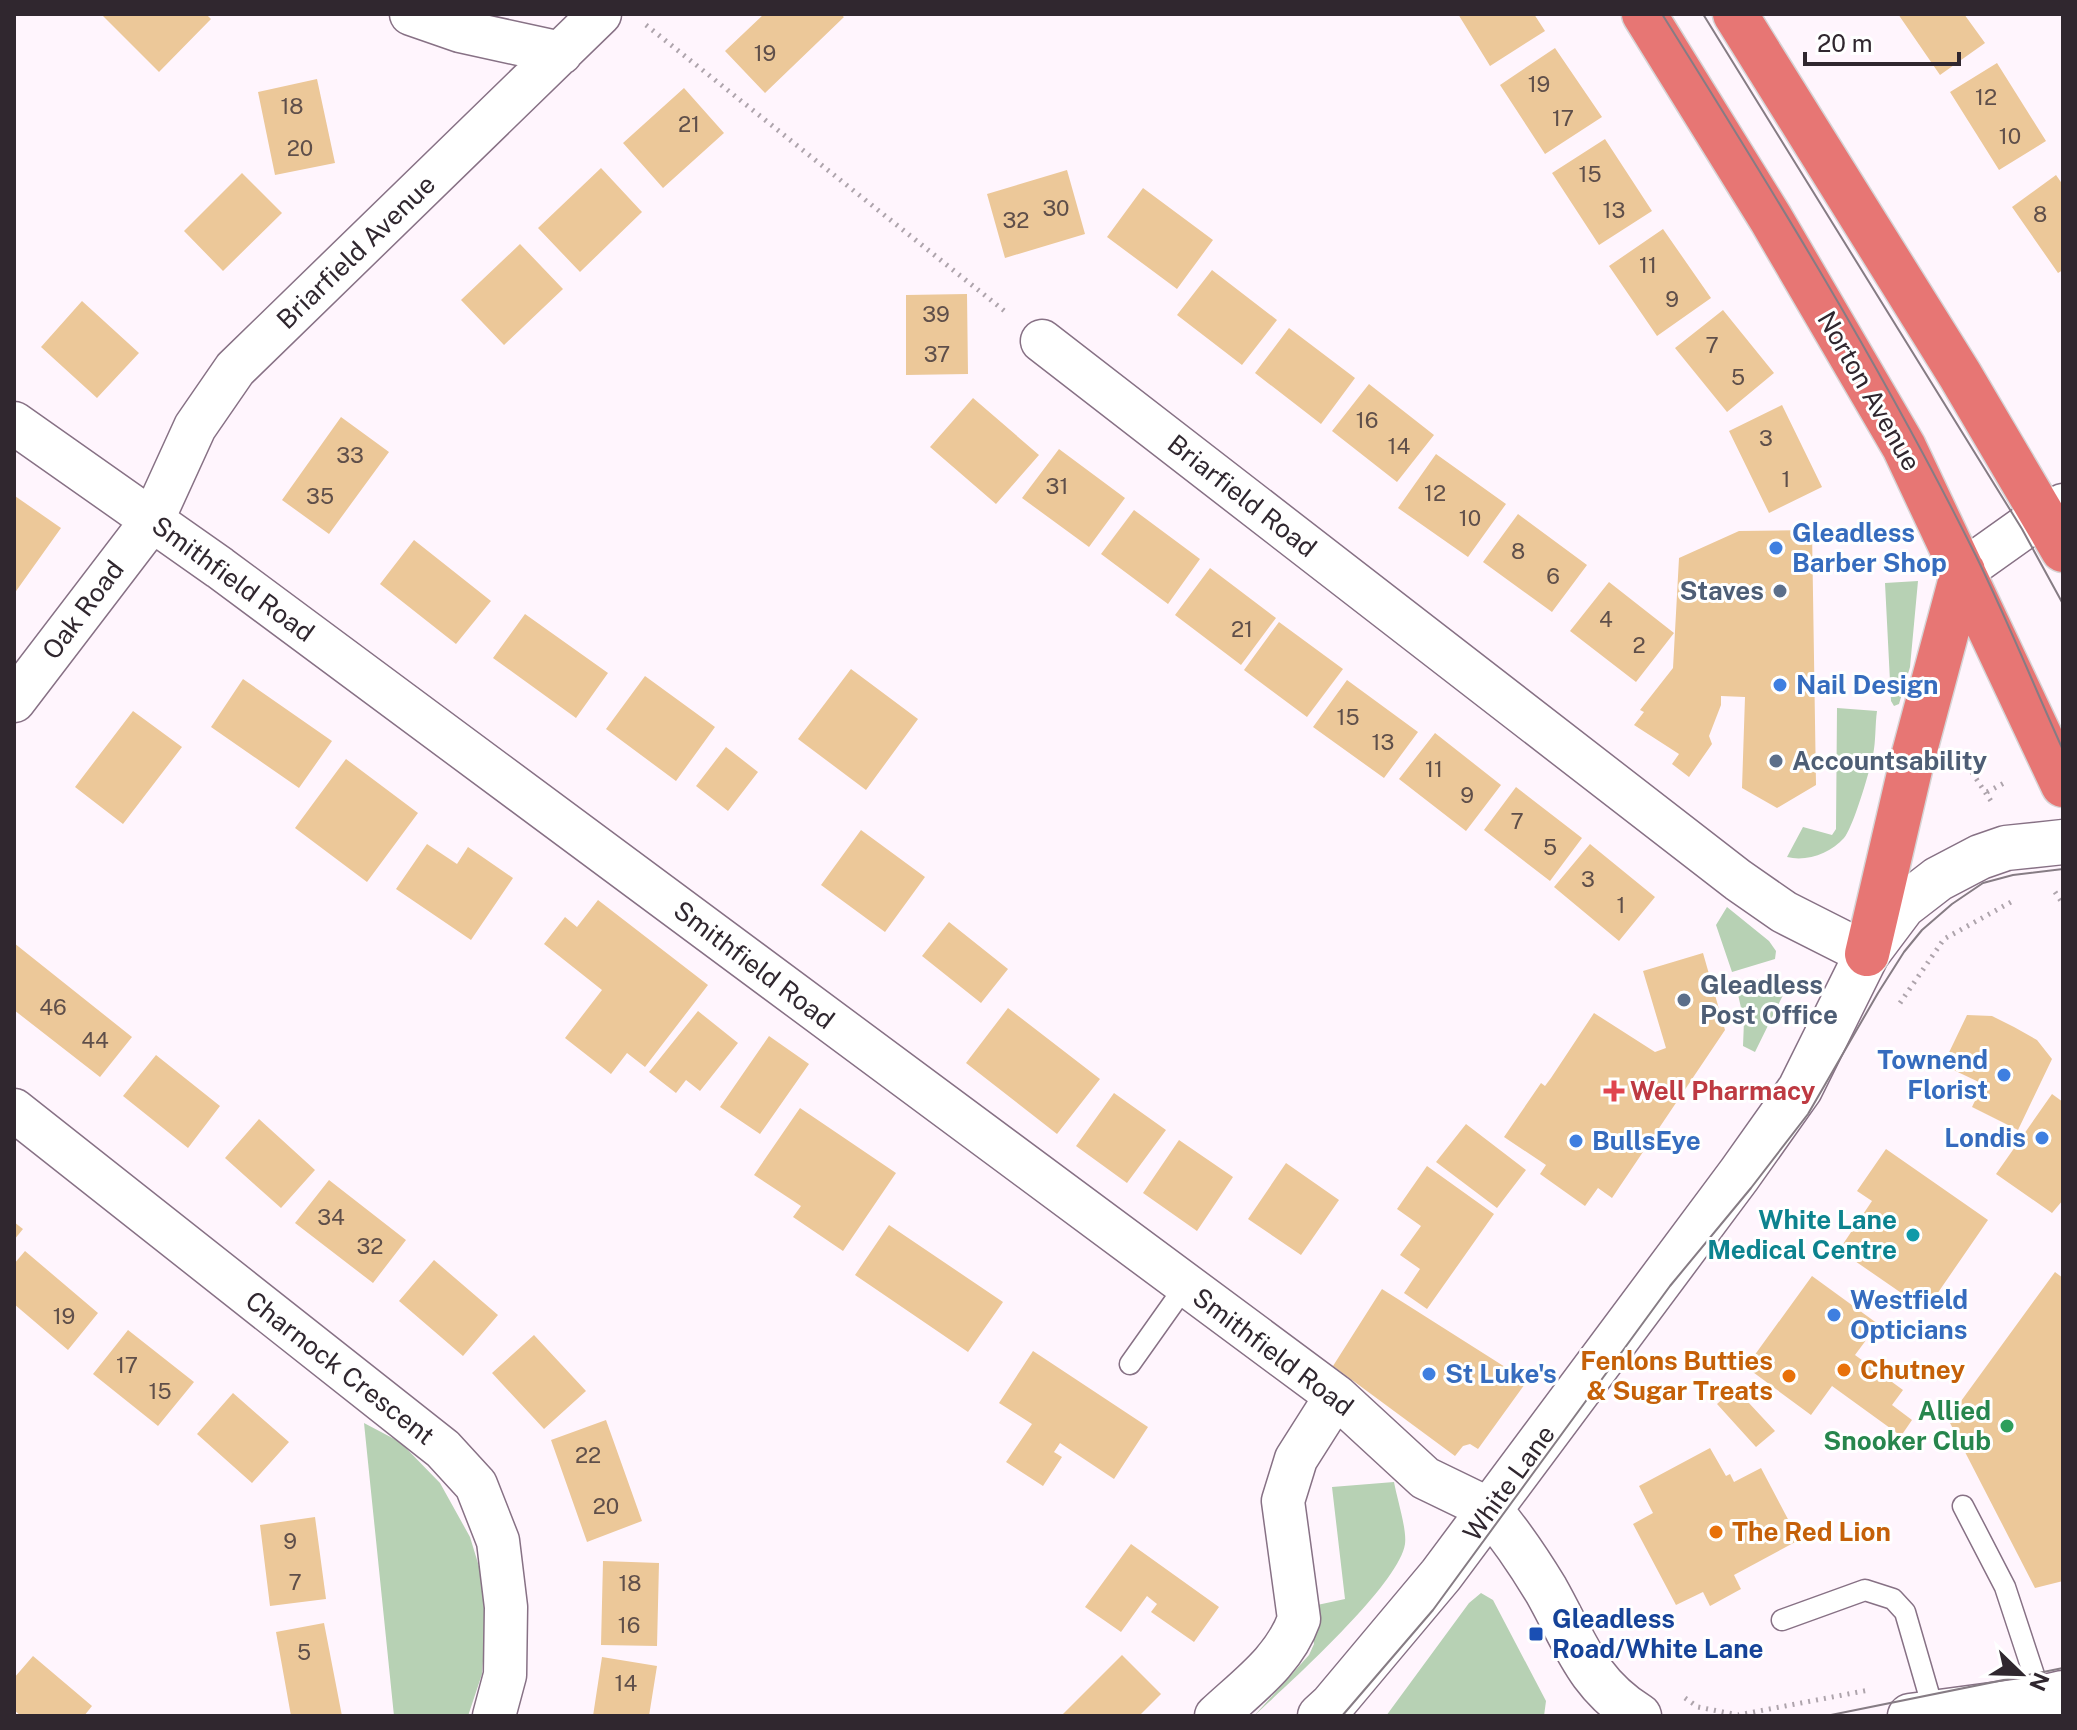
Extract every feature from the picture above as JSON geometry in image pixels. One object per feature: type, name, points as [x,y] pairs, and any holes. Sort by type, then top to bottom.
[{"type":"highway","name":"Norton Avenue","points":[[1644,14],[1771,219],[1904,447],[2063,785]]},
{"type":"highway","points":[[1735,14],[2056,524]]},
{"type":"highway","points":[[1867,954],[1912,761],[1963,571]]},
{"type":"main road","name":"White Lane","points":[[1320,1716],[1441,1575],[1739,1175],[1800,1089],[1867,954],[1903,906],[1938,879],[1980,857],[2006,848],[2063,842]]},
{"type":"main road","points":[[1489,1509],[1538,1578],[1587,1669],[1617,1700],[1639,1716]]},
{"type":"main road","points":[[1923,1703],[2049,1706]]},
{"type":"street","points":[[411,14],[460,31],[561,53]]},
{"type":"street","name":"Briarfield Avenue","points":[[153,519],[195,427],[235,369],[600,14]]},
{"type":"street","name":"Briarfield Road","points":[[1042,341],[1738,880],[1784,912],[1867,954]]},
{"type":"street","name":"Smithfield Road","points":[[14,423],[153,519],[1336,1396],[1425,1478],[1489,1509]]},
{"type":"street","name":"Oak Road","points":[[14,701],[153,519]]},
{"type":"street","points":[[1963,571],[2022,529],[2056,524]]},
{"type":"street","name":"Charnock Crescent","points":[[14,1110],[443,1449],[476,1485],[498,1541],[506,1607],[505,1675],[494,1716]]},
{"type":"street","points":[[1216,1716],[1280,1656],[1293,1636],[1299,1619],[1283,1501],[1296,1459],[1336,1396]]},
{"type":"lane","points":[[1130,1364],[1186,1285]]},
{"type":"lane","points":[[1963,1506],[2005,1587],[2034,1675],[2049,1706]]},
{"type":"lane","points":[[1782,1620],[1865,1590],[1893,1599],[1905,1612],[1923,1703]]},
{"type":"path","points":[[645,24],[1042,341]]},
{"type":"path","points":[[1961,757],[1992,803]]},
{"type":"path","points":[[1892,1016],[1944,939],[2018,898]]},
{"type":"path","points":[[1676,1691],[1698,1707],[1738,1715],[1923,1703]]},
{"type":"green space","points":[[1918,581],[1910,667],[1899,704],[1894,706],[1891,701],[1885,583]]},
{"type":"green space","points":[[1837,708],[1877,711],[1873,755],[1861,798],[1848,832],[1839,843],[1826,852],[1810,857],[1787,857],[1803,827],[1832,835],[1836,829]]},
{"type":"green space","points":[[1727,907],[1769,941],[1776,951],[1775,959],[1732,972],[1716,925]]},
{"type":"green space","points":[[1780,973],[1783,995],[1755,1052],[1743,1046],[1744,1021],[1737,990],[1743,984]]},
{"type":"green space","points":[[364,1423],[400,1442],[440,1483],[470,1537],[488,1596],[482,1674],[468,1716],[394,1716]]},
{"type":"green space","points":[[1394,1482],[1405,1538],[1398,1562],[1384,1584],[1340,1634],[1254,1716],[1309,1655],[1314,1644],[1308,1607],[1345,1599],[1332,1487]]},
{"type":"green space","points":[[1481,1593],[1493,1600],[1546,1701],[1544,1716],[1386,1716],[1469,1603]]},
{"type":"building","points":[[101,14],[206,14],[211,19],[159,72]]},
{"type":"building","points":[[764,14],[840,14],[844,17],[765,93],[725,51]]},
{"type":"building","points":[[1458,14],[1534,14],[1545,31],[1490,66]]},
{"type":"building","points":[[1898,14],[1964,14],[1985,43],[1940,75]]},
{"type":"building","points":[[1555,48],[1602,117],[1545,154],[1500,85]]},
{"type":"building","points":[[1997,63],[2046,141],[1999,170],[1950,92]]},
{"type":"building","points":[[317,79],[335,163],[275,175],[258,92]]},
{"type":"building","points":[[684,88],[724,133],[663,188],[623,143]]},
{"type":"building","points":[[1605,139],[1652,211],[1599,245],[1552,173]]},
{"type":"building","points":[[601,168],[642,212],[580,272],[538,228]]},
{"type":"building","points":[[1067,170],[1085,234],[1005,258],[987,194]]},
{"type":"building","points":[[242,173],[282,213],[223,271],[184,231]]},
{"type":"building","points":[[2056,175],[2063,185],[2063,270],[2058,273],[2012,207]]},
{"type":"building","points":[[1143,188],[1213,240],[1177,289],[1107,237]]},
{"type":"building","points":[[1663,229],[1711,298],[1657,336],[1609,266]]},
{"type":"building","points":[[520,244],[563,289],[504,345],[461,300]]},
{"type":"building","points":[[1212,270],[1277,320],[1242,365],[1177,315]]},
{"type":"building","points":[[967,294],[968,374],[906,375],[906,295]]},
{"type":"building","points":[[82,301],[139,353],[97,398],[41,347]]},
{"type":"building","points":[[1723,310],[1774,373],[1727,412],[1675,348]]},
{"type":"building","points":[[1289,328],[1355,378],[1321,424],[1255,373]]},
{"type":"building","points":[[1369,384],[1434,435],[1397,482],[1332,431]]},
{"type":"building","points":[[973,398],[1039,455],[996,504],[930,447]]},
{"type":"building","points":[[1782,405],[1822,487],[1769,513],[1729,431]]},
{"type":"building","points":[[341,417],[389,452],[329,534],[282,500]]},
{"type":"building","points":[[1059,449],[1125,498],[1089,547],[1022,498]]},
{"type":"building","points":[[1436,454],[1506,504],[1468,557],[1398,508]]},
{"type":"building","points":[[14,498],[61,528],[14,594]]},
{"type":"building","points":[[1134,510],[1200,559],[1168,604],[1101,554]]},
{"type":"building","points":[[1518,514],[1587,565],[1552,612],[1483,562]]},
{"type":"building","points":[[1812,530],[1816,785],[1777,808],[1742,788],[1745,697],[1721,696],[1721,705],[1709,736],[1712,744],[1689,777],[1672,764],[1679,754],[1634,725],[1644,712],[1640,710],[1673,668],[1679,558],[1739,531]]},
{"type":"building","points":[[414,540],[491,601],[456,644],[380,584]]},
{"type":"building","points":[[1210,568],[1276,618],[1241,665],[1175,615]]},
{"type":"building","points":[[1609,582],[1674,633],[1636,682],[1570,631]]},
{"type":"building","points":[[525,614],[608,673],[576,718],[493,658]]},
{"type":"building","points":[[1279,622],[1343,669],[1307,717],[1244,670]]},
{"type":"building","points":[[851,669],[918,719],[866,790],[798,739]]},
{"type":"building","points":[[645,676],[715,727],[676,781],[606,729]]},
{"type":"building","points":[[243,679],[332,741],[299,788],[211,727]]},
{"type":"building","points":[[1347,680],[1418,732],[1384,778],[1313,727]]},
{"type":"building","points":[[133,711],[182,747],[123,824],[75,787]]},
{"type":"building","points":[[1435,733],[1501,785],[1466,831],[1399,779]]},
{"type":"building","points":[[726,747],[758,772],[728,811],[696,786]]},
{"type":"building","points":[[346,759],[418,813],[367,882],[295,828]]},
{"type":"building","points":[[1516,787],[1582,838],[1550,881],[1484,830]]},
{"type":"building","points":[[861,830],[925,877],[885,932],[821,885]]},
{"type":"building","points":[[427,844],[457,864],[468,847],[513,878],[471,940],[396,889]]},
{"type":"building","points":[[1590,844],[1655,897],[1619,941],[1554,887]]},
{"type":"building","points":[[598,900],[708,985],[645,1067],[627,1053],[611,1074],[565,1038],[602,990],[544,944],[565,917],[577,927]]},
{"type":"building","points":[[949,922],[1008,969],[981,1003],[922,956]]},
{"type":"building","points":[[14,943],[132,1037],[100,1077],[14,1010]]},
{"type":"building","points":[[1703,953],[1725,1030],[1612,1198],[1598,1188],[1585,1206],[1540,1174],[1546,1165],[1504,1137],[1541,1083],[1545,1086],[1551,1078],[1594,1013],[1655,1052],[1666,1048],[1643,971]]},
{"type":"building","points":[[1008,1008],[1100,1079],[1057,1134],[966,1063]]},
{"type":"building","points":[[698,1011],[738,1043],[700,1091],[686,1080],[676,1093],[649,1072]]},
{"type":"building","name":"Townend Florist","points":[[1967,1015],[1992,1016],[2014,1027],[2037,1040],[2052,1059],[2018,1130],[1972,1107],[1983,1084],[1943,1065]]},
{"type":"building","points":[[769,1036],[809,1064],[760,1134],[720,1107]]},
{"type":"building","points":[[156,1055],[220,1106],[188,1148],[123,1096]]},
{"type":"building","points":[[1114,1093],[1166,1130],[1127,1183],[1076,1146]]},
{"type":"building","name":"Londis","points":[[2052,1094],[2063,1102],[2063,1200],[2052,1213],[1996,1174]]},
{"type":"building","points":[[800,1108],[896,1173],[843,1251],[793,1217],[801,1206],[754,1175]]},
{"type":"building","points":[[259,1119],[315,1170],[281,1208],[225,1158]]},
{"type":"building","points":[[1466,1124],[1526,1170],[1497,1208],[1436,1162]]},
{"type":"building","points":[[1179,1140],[1233,1177],[1197,1231],[1143,1193]]},
{"type":"building","name":"White Lane Medical Centre","points":[[1886,1149],[1988,1220],[1926,1310],[1839,1250],[1872,1201],[1857,1191]]},
{"type":"building","points":[[1286,1163],[1339,1200],[1301,1255],[1248,1219]]},
{"type":"building","points":[[1427,1166],[1494,1214],[1427,1309],[1404,1293],[1420,1269],[1400,1255],[1421,1226],[1397,1209]]},
{"type":"building","points":[[329,1180],[406,1240],[373,1283],[295,1223]]},
{"type":"building","points":[[14,1222],[23,1229],[14,1240]]},
{"type":"building","points":[[889,1225],[1003,1302],[968,1352],[855,1275]]},
{"type":"building","points":[[25,1251],[98,1313],[68,1350],[14,1304],[14,1264]]},
{"type":"building","points":[[434,1260],[498,1315],[463,1356],[399,1301]]},
{"type":"building","name":"Allied Snooker Club","points":[[2055,1272],[2063,1278],[2063,1581],[2035,1588],[1948,1419]]},
{"type":"building","points":[[1812,1276],[1878,1324],[1855,1355],[1903,1390],[1892,1405],[1912,1420],[1901,1436],[1832,1386],[1811,1415],[1746,1367]]},
{"type":"building","name":"St Luke's","points":[[1382,1289],[1527,1381],[1478,1449],[1470,1444],[1463,1446],[1455,1456],[1333,1366]]},
{"type":"building","points":[[128,1330],[194,1382],[158,1426],[93,1374]]},
{"type":"building","points":[[534,1335],[586,1391],[544,1429],[492,1373]]},
{"type":"building","points":[[1033,1351],[1148,1427],[1114,1479],[1060,1443],[1054,1452],[1062,1457],[1043,1486],[1006,1462],[1032,1424],[999,1403]]},
{"type":"building","points":[[1735,1388],[1775,1431],[1756,1447],[1717,1404]]},
{"type":"building","points":[[233,1393],[289,1442],[252,1483],[197,1434]]},
{"type":"building","points":[[606,1420],[642,1521],[587,1542],[551,1440]]},
{"type":"building","name":"The Red Lion","points":[[1710,1448],[1726,1476],[1730,1474],[1734,1482],[1761,1468],[1799,1540],[1734,1575],[1741,1589],[1710,1606],[1703,1592],[1676,1605],[1633,1524],[1653,1513],[1639,1486]]},
{"type":"building","points":[[315,1517],[326,1599],[270,1606],[260,1525]]},
{"type":"building","points":[[1131,1544],[1219,1607],[1194,1642],[1151,1612],[1157,1604],[1147,1596],[1121,1632],[1085,1607]]},
{"type":"building","points":[[603,1561],[659,1563],[657,1646],[601,1645]]},
{"type":"building","points":[[324,1623],[342,1716],[291,1716],[276,1632]]},
{"type":"building","points":[[1122,1655],[1161,1694],[1139,1716],[1061,1716]]},
{"type":"building","points":[[33,1656],[92,1706],[84,1716],[21,1716],[14,1710],[14,1678]]},
{"type":"building","points":[[602,1657],[657,1666],[649,1716],[593,1716]]},
{"type":"tram line","points":[[1662,14],[1786,214],[1903,417],[1987,580],[2063,750]]},
{"type":"tram line","points":[[1703,14],[2022,529],[2063,604]]},
{"type":"tram line","points":[[1342,1716],[1433,1610],[1670,1286],[1808,1114],[1878,993],[1922,930],[1983,883],[2013,875],[2063,869]]},
{"type":"tram line","points":[[1826,1716],[2063,1668]]},
{"type":"place","name":"Gleadless Barber Shop","points":[[1776,548]]},
{"type":"place","name":"Staves","points":[[1780,591]]},
{"type":"place","name":"Nail Design","points":[[1780,685]]},
{"type":"place","name":"Accountsability","points":[[1776,761]]},
{"type":"place","name":"Gleadless Post Office","points":[[1684,1000]]},
{"type":"place","name":"Townend Florist","points":[[2004,1075]]},
{"type":"place","name":"Well Pharmacy","points":[[1614,1091]]},
{"type":"place","name":"Londis","points":[[2042,1138]]},
{"type":"place","name":"BullsEye","points":[[1576,1141]]},
{"type":"place","name":"White Lane Medical Centre","points":[[1913,1235]]},
{"type":"place","name":"Westfield Opticians","points":[[1834,1315]]},
{"type":"place","name":"Chutney","points":[[1844,1370]]},
{"type":"place","name":"St Luke's","points":[[1429,1374]]},
{"type":"place","name":"Fenlons Butties & Sugar Treats","points":[[1789,1376]]},
{"type":"place","name":"Allied Snooker Club","points":[[2007,1426]]},
{"type":"place","name":"The Red Lion","points":[[1716,1532]]},
{"type":"place","name":"Gleadless Road/White Lane","points":[[1536,1634]]}]
